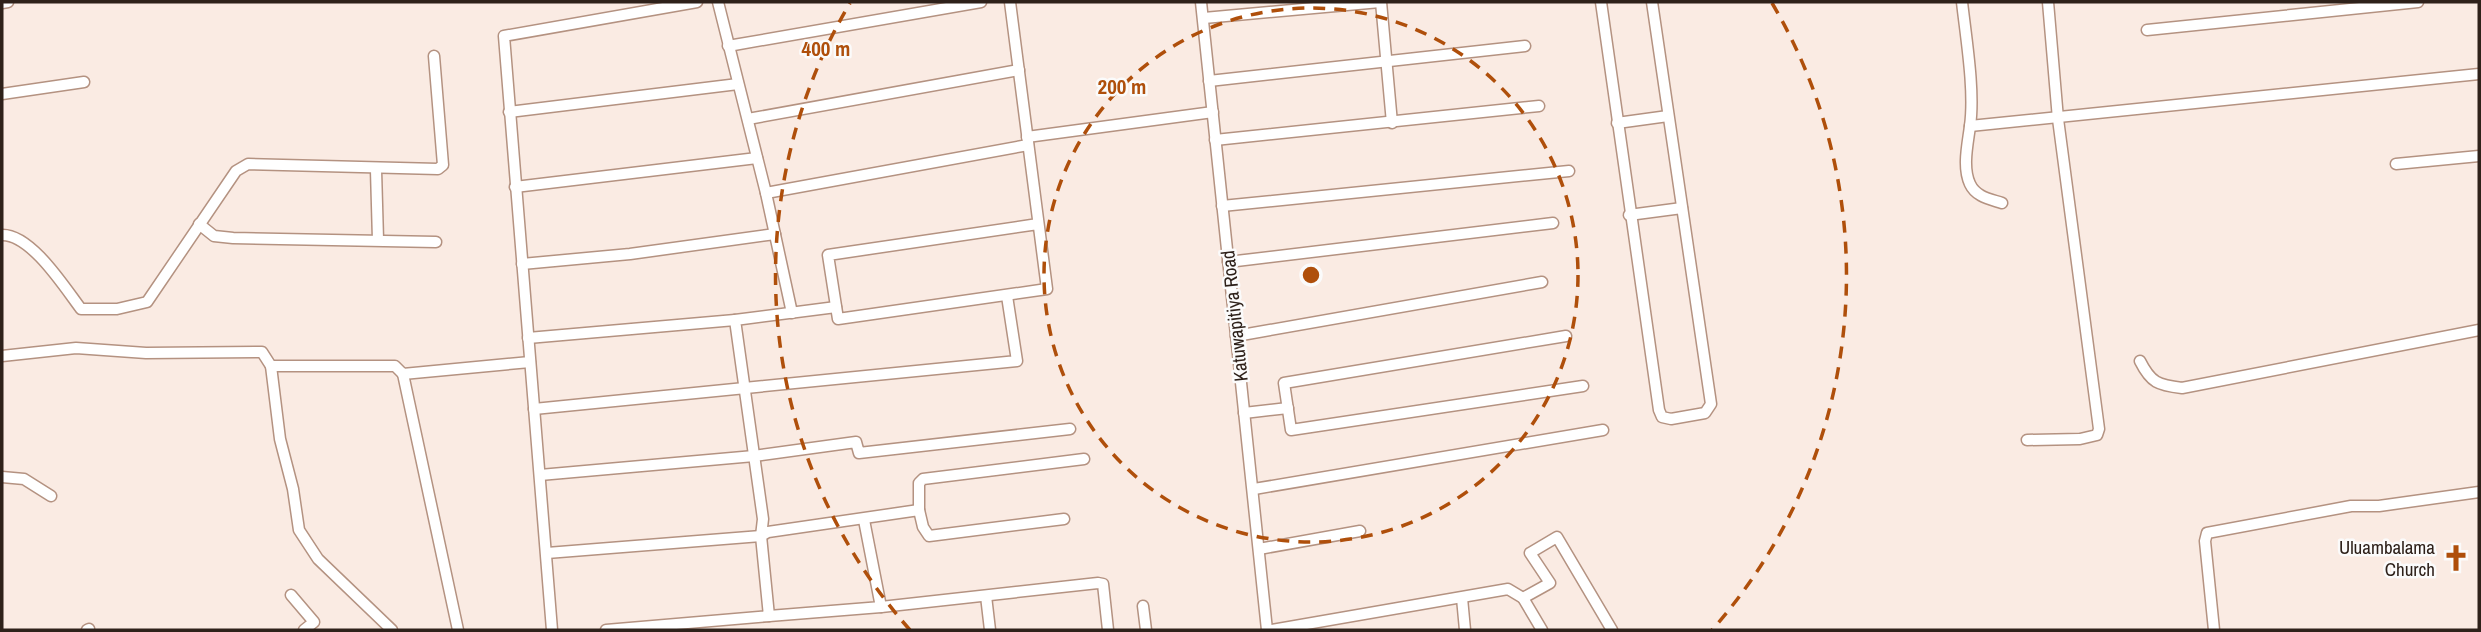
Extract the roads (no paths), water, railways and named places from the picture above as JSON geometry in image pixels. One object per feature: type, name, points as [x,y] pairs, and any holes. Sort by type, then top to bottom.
[{"type":"street","points":[[2,3],[8,2]]},
{"type":"street","points":[[552,630],[504,36],[697,2]]},
{"type":"street","points":[[718,2],[766,193],[792,313]]},
{"type":"street","points":[[729,46],[981,2]]},
{"type":"street","points":[[1010,2],[1047,289],[838,319],[828,255],[1038,224]]},
{"type":"street","name":"Katuwapitiya Road","points":[[1201,2],[1244,413],[1270,630]]},
{"type":"street","points":[[1204,19],[1380,2],[1392,122]]},
{"type":"street","points":[[1601,2],[1629,215],[1659,410],[1662,417],[1671,419],[1706,413],[1711,404],[1652,2]]},
{"type":"street","points":[[1962,2],[1970,126],[1966,141],[1970,184],[1978,195],[2002,203]]},
{"type":"street","points":[[2027,440],[2080,439],[2097,435],[2099,429],[2059,118],[2048,2]]},
{"type":"street","points":[[2147,30],[2418,2]]},
{"type":"street","points":[[1209,81],[1525,46]]},
{"type":"street","points":[[2,234],[9,234],[40,257],[81,309],[117,309],[147,302],[236,171],[248,164],[376,170],[438,169],[443,165],[435,56]]},
{"type":"street","points":[[748,119],[1019,70]]},
{"type":"street","points":[[1970,126],[2479,74]]},
{"type":"street","points":[[2,94],[84,82]]},
{"type":"street","points":[[509,112],[738,84]]},
{"type":"street","points":[[1215,140],[1539,106]]},
{"type":"street","points":[[766,193],[1028,141],[1213,112]]},
{"type":"street","points":[[1618,123],[1668,116]]},
{"type":"street","points":[[2396,164],[2479,156]]},
{"type":"street","points":[[515,187],[757,158]]},
{"type":"street","points":[[376,170],[378,240]]},
{"type":"street","points":[[1222,206],[1569,171]]},
{"type":"street","points":[[1629,215],[1682,208]]},
{"type":"street","points":[[1228,262],[1553,223]]},
{"type":"street","points":[[199,224],[215,236],[233,238],[436,242]]},
{"type":"street","points":[[522,264],[629,254],[775,234]]},
{"type":"street","points":[[1236,336],[1542,282]]},
{"type":"street","points":[[534,409],[1017,360],[1007,296]]},
{"type":"street","points":[[528,338],[735,320],[836,307]]},
{"type":"street","points":[[735,320],[763,519],[761,536],[769,616]]},
{"type":"street","points":[[2140,361],[2149,380],[2157,385],[2182,388],[2479,330]]},
{"type":"street","points":[[1566,336],[1284,383],[1291,430],[1583,386]]},
{"type":"street","points":[[2,356],[40,355],[76,348],[146,353],[262,352],[271,366],[280,439],[293,489],[299,530],[318,559],[391,629]]},
{"type":"street","points":[[403,374],[530,362]]},
{"type":"street","points":[[271,366],[395,366],[403,374],[458,630]]},
{"type":"street","points":[[1244,413],[1288,408]]},
{"type":"street","points":[[540,475],[754,456],[856,442],[859,453],[1070,429]]},
{"type":"street","points":[[1254,489],[1603,430]]},
{"type":"street","points":[[1064,519],[929,536],[923,527],[919,510],[919,483],[923,479],[1084,459]]},
{"type":"street","points":[[2,477],[24,479],[51,496]]},
{"type":"street","points":[[2214,630],[2205,541],[2207,533],[2337,508],[2379,506],[2479,492]]},
{"type":"street","points":[[547,553],[761,536],[768,532],[919,510]]},
{"type":"street","points":[[864,520],[881,607]]},
{"type":"street","points":[[1259,549],[1360,531]]},
{"type":"street","points":[[1523,598],[1550,583],[1530,553],[1557,537],[1612,630]]},
{"type":"street","points":[[608,630],[881,607],[1102,584],[1108,630]]},
{"type":"street","points":[[1270,630],[1508,589],[1523,598],[1542,630]]},
{"type":"street","points":[[291,595],[314,622],[304,630]]},
{"type":"street","points":[[986,596],[990,630]]},
{"type":"street","points":[[1462,598],[1465,630]]},
{"type":"street","points":[[1143,606],[1146,630]]},
{"type":"place","name":"Uluambalama Church","points":[[2456,558]]}]
